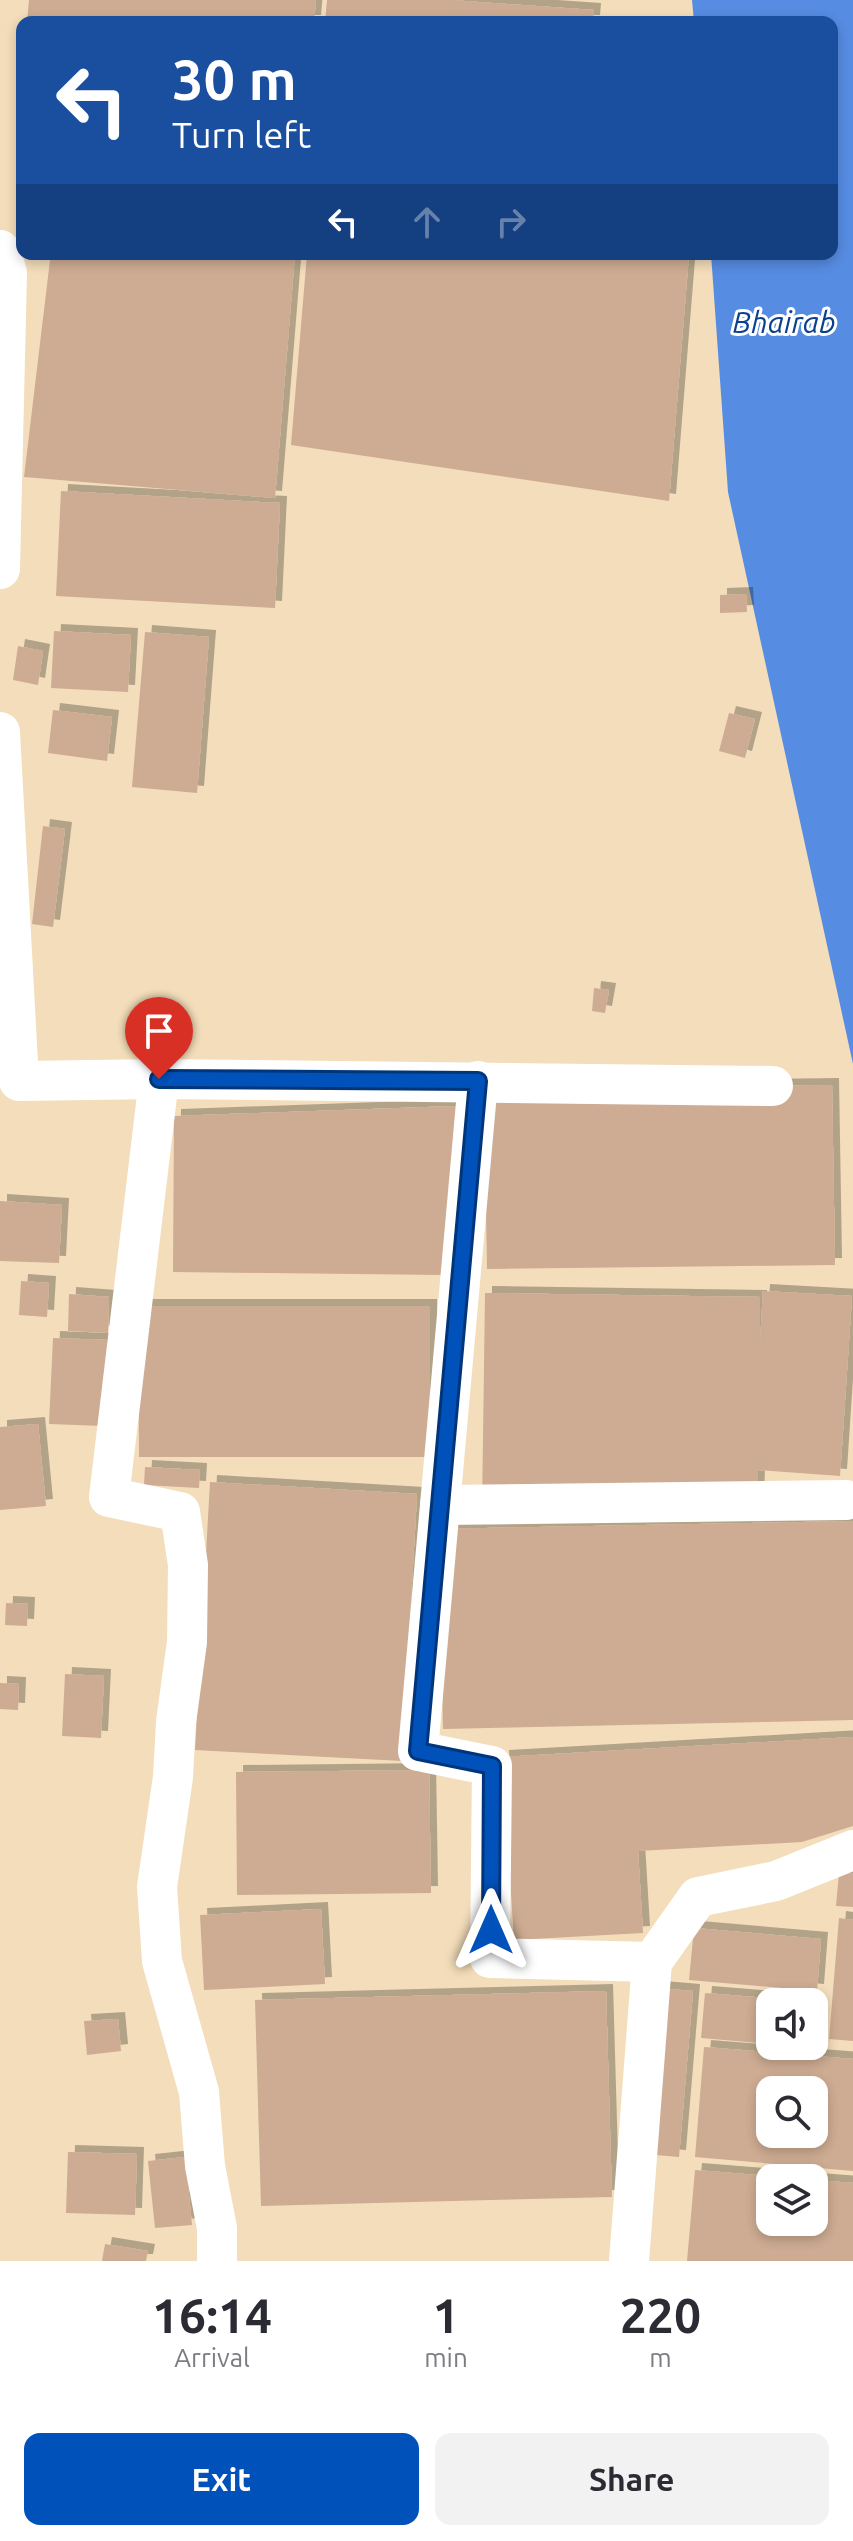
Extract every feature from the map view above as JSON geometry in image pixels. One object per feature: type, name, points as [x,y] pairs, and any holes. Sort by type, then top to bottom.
[{"type":"street","points":[[0,250],[7,273],[0,569]]},
{"type":"street","points":[[0,732],[19,1081],[478,1081],[773,1086]]},
{"type":"street","points":[[159,1079],[109,1497],[180,1512],[188,1565],[187,1642],[173,1777],[157,1887],[162,1961],[199,2092],[205,2166],[217,2228],[217,2261]]},
{"type":"street","points":[[478,1081],[418,1751],[492,1766],[490,1958],[652,1962]]},
{"type":"street","points":[[440,1505],[846,1500]]},
{"type":"street","points":[[629,2261],[652,1962],[698,1897],[776,1881],[853,1850]]},
{"type":"water","name":"Bhairab","points":[[692,0],[853,0],[853,1064],[728,492],[711,260],[838,260],[838,16],[693,16]]},
{"type":"building","points":[[29,0],[316,0],[315,16],[28,16]]},
{"type":"building","points":[[327,0],[451,0],[594,10],[594,16],[326,16]]},
{"type":"building","points":[[50,260],[295,260],[275,498],[24,477]]},
{"type":"building","points":[[306,260],[689,260],[669,501],[291,445]]},
{"type":"building","points":[[61,491],[280,503],[275,608],[56,596]]},
{"type":"building","points":[[746,594],[747,612],[720,613],[720,595]]},
{"type":"building","points":[[54,631],[131,635],[128,692],[51,688]]},
{"type":"building","points":[[145,632],[209,637],[197,793],[132,787]]},
{"type":"building","points":[[18,646],[43,651],[38,685],[13,680]]},
{"type":"building","points":[[53,710],[112,717],[107,761],[48,753]]},
{"type":"building","points":[[729,713],[755,719],[745,758],[719,751]]},
{"type":"building","points":[[43,826],[65,829],[53,927],[32,924]]},
{"type":"building","points":[[594,988],[609,990],[605,1013],[592,1011]]},
{"type":"building","points":[[832,1085],[835,1265],[487,1269],[484,1089]]},
{"type":"building","points":[[456,1106],[441,1275],[173,1272],[174,1116]]},
{"type":"building","points":[[0,1201],[62,1205],[59,1263],[0,1261]]},
{"type":"building","points":[[21,1281],[49,1283],[47,1317],[19,1315]]},
{"type":"building","points":[[763,1291],[852,1296],[840,1476],[758,1470],[757,1514],[482,1510],[485,1293],[760,1297],[760,1343]]},
{"type":"building","points":[[69,1294],[109,1297],[108,1333],[68,1331]]},
{"type":"building","points":[[138,1306],[430,1306],[430,1457],[139,1457]]},
{"type":"building","points":[[53,1338],[107,1340],[103,1426],[49,1424]]},
{"type":"building","points":[[38,1424],[46,1506],[0,1510],[0,1427]]},
{"type":"building","points":[[145,1467],[200,1470],[199,1488],[144,1485]]},
{"type":"building","points":[[210,1482],[417,1494],[402,1761],[195,1750]]},
{"type":"building","points":[[853,1521],[853,1720],[443,1729],[438,1529]]},
{"type":"building","points":[[6,1603],[28,1604],[27,1626],[5,1625]]},
{"type":"building","points":[[65,1674],[104,1676],[101,1738],[62,1736]]},
{"type":"building","points":[[0,1683],[19,1684],[18,1710],[0,1709]]},
{"type":"building","points":[[853,1737],[853,1826],[802,1842],[638,1851],[643,1933],[514,1940],[502,1757]]},
{"type":"building","points":[[429,1770],[431,1893],[237,1895],[236,1772]]},
{"type":"building","points":[[839,1873],[853,1874],[853,1907],[836,1906]]},
{"type":"building","points":[[321,1909],[325,1984],[204,1990],[200,1915]]},
{"type":"building","points":[[839,1918],[853,1920],[853,2041],[829,2039]]},
{"type":"building","points":[[694,1928],[821,1939],[817,1988],[689,1980]]},
{"type":"building","points":[[658,1988],[693,1991],[679,2157],[644,2154]]},
{"type":"building","points":[[606,1991],[612,2197],[261,2206],[255,2000]]},
{"type":"building","points":[[705,1993],[756,1997],[756,2043],[701,2038]]},
{"type":"building","points":[[118,2019],[121,2051],[87,2055],[84,2021]]},
{"type":"building","points":[[704,2047],[756,2051],[756,2060],[853,2059],[853,2171],[828,2169],[828,2164],[774,2164],[695,2157]]},
{"type":"building","points":[[68,2152],[137,2154],[135,2215],[66,2213]]},
{"type":"building","points":[[185,2157],[192,2225],[155,2228],[148,2161]]},
{"type":"building","points":[[695,2170],[756,2175],[756,2236],[828,2236],[828,2181],[853,2183],[853,2261],[687,2261]]},
{"type":"building","points":[[105,2244],[148,2251],[146,2261],[102,2261]]},
{"type":"route","points":[[159,1079],[478,1081],[418,1751],[492,1766],[491,1930]]}]
